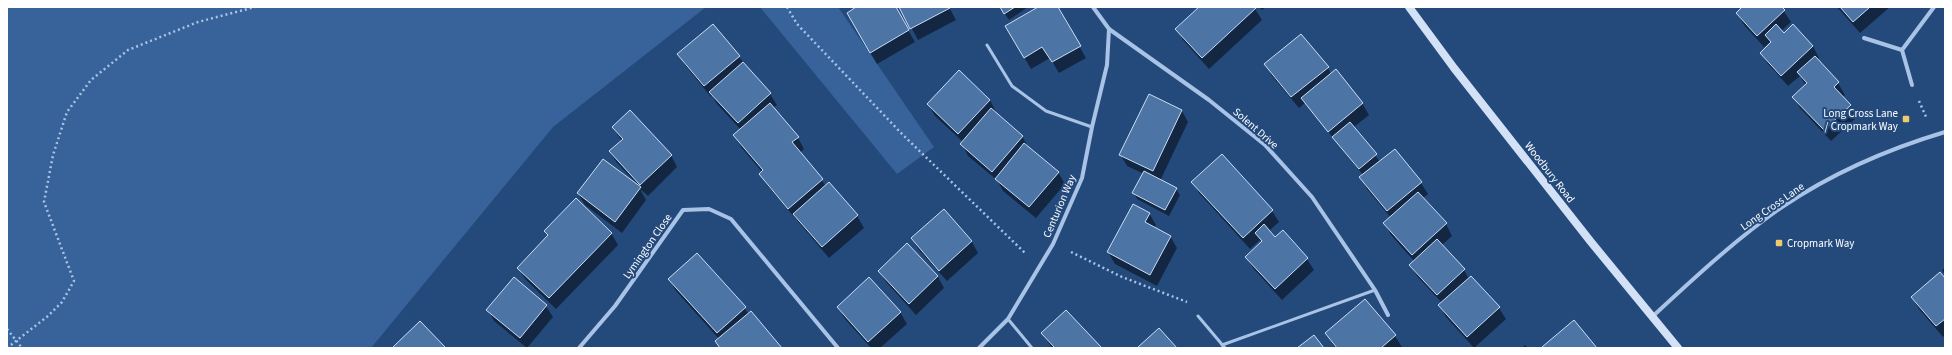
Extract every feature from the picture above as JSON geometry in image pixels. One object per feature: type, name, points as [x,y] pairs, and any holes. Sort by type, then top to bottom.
[{"type":"street","points":[[1093,7],[1109,29]]},
{"type":"street","name":"Woodbury Road","points":[[1409,7],[1454,68],[1678,348]]},
{"type":"street","points":[[1902,50],[1934,7]]},
{"type":"street","name":"Centurion Way","points":[[979,348],[1008,319],[1053,244],[1082,178],[1092,126],[1107,65],[1109,29]]},
{"type":"street","name":"Solent Drive","points":[[1109,29],[1210,100],[1265,145],[1312,197],[1375,290],[1388,315]]},
{"type":"street","points":[[1864,38],[1902,50]]},
{"type":"street","points":[[1902,50],[1912,85]]},
{"type":"street","name":"Long Cross Lane","points":[[1652,317],[1708,266],[1781,208],[1858,164],[1945,132]]},
{"type":"street","name":"Lymington Close","points":[[579,348],[615,306],[683,210],[709,209],[731,219],[838,348]]},
{"type":"lane","points":[[987,45],[1012,86],[1046,111],[1092,126]]},
{"type":"lane","points":[[1222,344],[1375,290]]},
{"type":"lane","points":[[1198,316],[1226,348]]},
{"type":"lane","points":[[1008,319],[1032,348]]},
{"type":"path","points":[[7,348],[18,341],[48,316],[62,302],[74,281],[44,202],[53,154],[66,112],[92,80],[128,50],[198,22],[255,7]]},
{"type":"path","points":[[786,7],[797,24],[903,135],[1026,254],[1053,244],[1122,277],[1188,302]]},
{"type":"path","points":[[1912,85],[1934,136]]},
{"type":"path","points":[[7,329],[22,348]]},
{"type":"shaded area","points":[[7,7],[706,7],[553,127],[371,348],[7,348]]},
{"type":"shaded area","points":[[760,7],[838,7],[934,147],[897,174]]},
{"type":"building","points":[[856,7],[896,7],[909,30],[870,53],[847,13]]},
{"type":"building","points":[[899,7],[950,7],[950,8],[910,29]]},
{"type":"building","points":[[1000,7],[1015,7],[1004,14]]},
{"type":"building","points":[[1038,7],[1058,7],[1081,46],[1052,62],[1042,47],[1024,58],[1005,26]]},
{"type":"building","points":[[1199,7],[1256,8],[1202,58],[1175,29]]},
{"type":"building","points":[[1742,7],[1782,7],[1785,10],[1757,36],[1736,13]]},
{"type":"building","points":[[1840,7],[1870,7],[1853,22]]},
{"type":"building","points":[[713,24],[740,56],[704,86],[677,54]]},
{"type":"building","points":[[1776,24],[1784,33],[1793,24],[1813,46],[1781,76],[1760,53],[1771,42],[1765,35]]},
{"type":"building","points":[[1301,34],[1329,67],[1291,97],[1264,64]]},
{"type":"building","points":[[1815,56],[1839,82],[1834,87],[1851,105],[1824,130],[1792,97],[1807,83],[1797,72]]},
{"type":"building","points":[[743,62],[771,93],[738,123],[709,92]]},
{"type":"building","points":[[1336,69],[1363,103],[1328,132],[1301,98]]},
{"type":"building","points":[[959,70],[990,100],[958,134],[927,104]]},
{"type":"building","points":[[1149,94],[1182,110],[1153,171],[1119,155]]},
{"type":"building","points":[[770,103],[799,137],[792,142],[823,179],[788,209],[759,174],[763,170],[733,135]]},
{"type":"building","points":[[991,108],[1023,136],[992,172],[960,144]]},
{"type":"building","points":[[630,110],[672,155],[640,185],[609,151],[623,139],[612,127]]},
{"type":"building","points":[[1350,122],[1377,154],[1359,169],[1332,137]]},
{"type":"building","points":[[1024,143],[1059,172],[1029,207],[995,179]]},
{"type":"building","points":[[1395,149],[1422,182],[1387,211],[1359,177]]},
{"type":"building","points":[[1222,154],[1273,210],[1243,238],[1191,182]]},
{"type":"building","points":[[603,159],[641,187],[615,222],[577,193]]},
{"type":"building","points":[[1144,171],[1177,188],[1165,210],[1132,193]]},
{"type":"building","points":[[829,182],[858,215],[822,247],[793,214]]},
{"type":"building","points":[[1418,192],[1447,223],[1412,255],[1383,223]]},
{"type":"building","points":[[576,198],[612,233],[549,298],[517,268],[548,235],[544,231]]},
{"type":"building","points":[[1133,204],[1150,213],[1145,222],[1171,236],[1150,275],[1107,252]]},
{"type":"building","points":[[944,209],[972,241],[939,271],[911,238]]},
{"type":"building","points":[[1264,224],[1275,237],[1283,230],[1308,258],[1275,289],[1245,257],[1262,241],[1255,233]]},
{"type":"building","points":[[1437,239],[1465,269],[1437,295],[1409,265]]},
{"type":"building","points":[[907,243],[938,276],[909,304],[878,271]]},
{"type":"building","points":[[697,253],[746,307],[717,333],[668,279]]},
{"type":"building","points":[[1940,272],[1945,278],[1945,319],[1936,326],[1911,297]]},
{"type":"building","points":[[1471,276],[1500,307],[1467,337],[1438,305]]},
{"type":"building","points":[[514,277],[547,305],[520,338],[486,310]]},
{"type":"building","points":[[869,277],[901,312],[868,342],[837,307]]},
{"type":"building","points":[[1365,299],[1396,335],[1381,348],[1337,348],[1325,333]]},
{"type":"building","points":[[1066,310],[1102,348],[1055,348],[1041,333]]},
{"type":"building","points":[[751,311],[782,348],[720,348],[715,341]]},
{"type":"building","points":[[1574,320],[1597,348],[1542,347]]},
{"type":"building","points":[[420,321],[446,348],[392,348]]},
{"type":"building","points":[[1159,328],[1177,348],[1137,348]]},
{"type":"building","points":[[1314,335],[1324,348],[1297,348]]},
{"type":"place","name":"Long Cross Lane / Cropmark Way","points":[[1906,119]]},
{"type":"place","name":"Cropmark Way","points":[[1779,243]]}]
